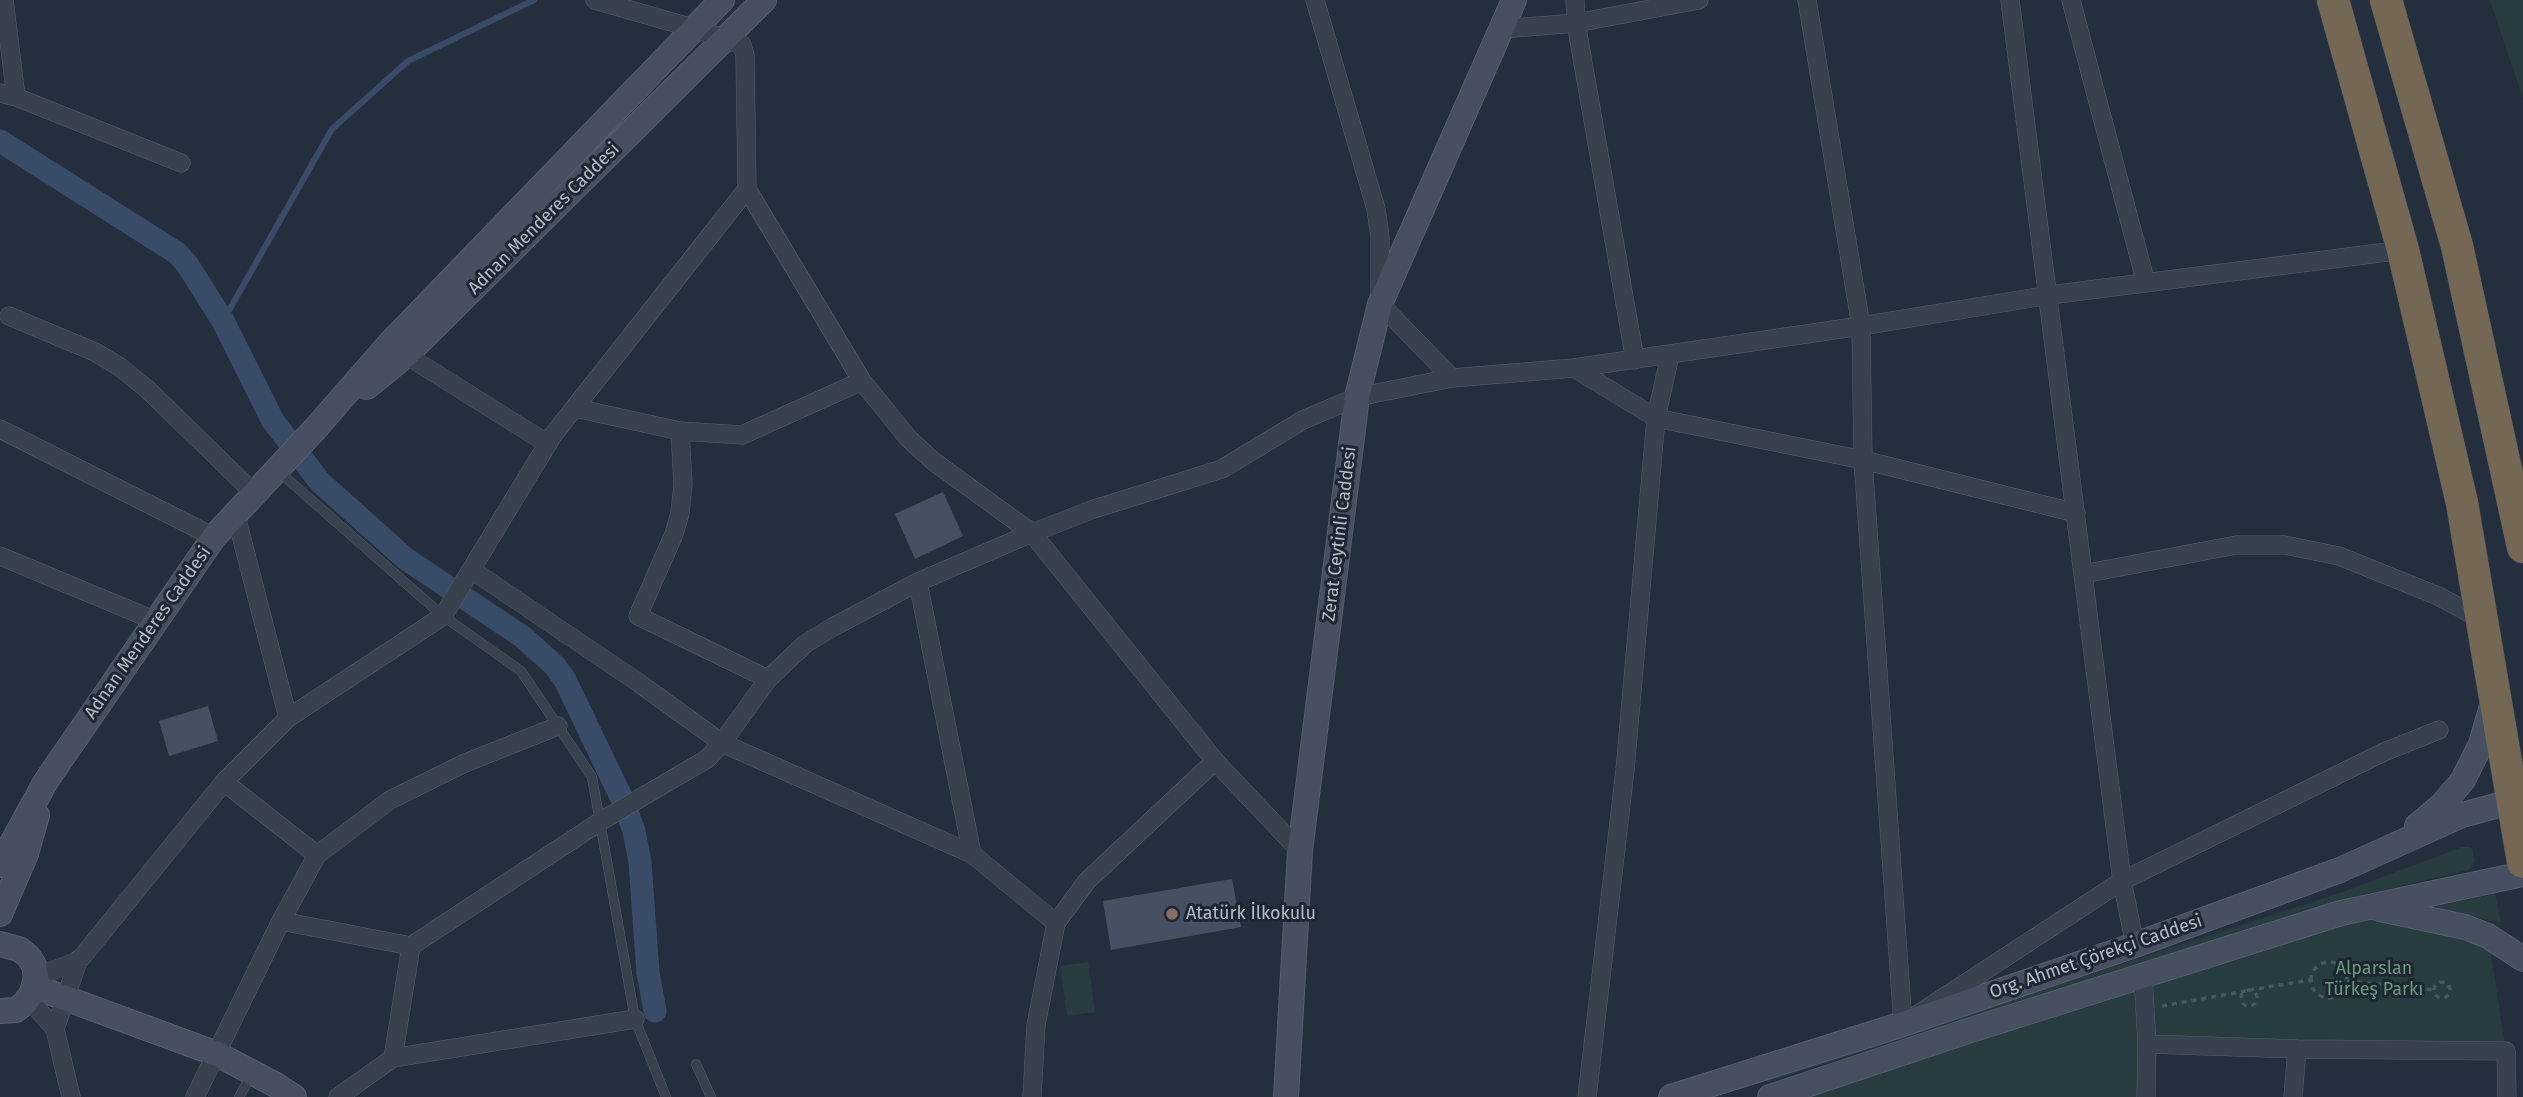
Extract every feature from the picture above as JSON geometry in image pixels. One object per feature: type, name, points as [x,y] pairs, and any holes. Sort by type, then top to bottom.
[{"type":"highway","points":[[2333,0],[2403,250],[2462,503],[2495,695],[2519,800],[2523,862]]},
{"type":"highway","points":[[2386,0],[2457,246],[2523,547]]},
{"type":"main road","name":"Adnan Menderes Caddesi","points":[[0,865],[46,781],[214,537],[315,429],[392,341],[722,0]]},
{"type":"main road","name":"Adnan Menderes Caddesi","points":[[315,429],[406,355],[764,0]]},
{"type":"main road","name":"Zerat Ceytinli Caddesi","points":[[1286,1097],[1300,851],[1357,397],[1380,304],[1514,0]]},
{"type":"main road","points":[[2366,859],[2418,825],[2452,794],[2463,780],[2481,744],[2495,695]]},
{"type":"main road","name":"Adnan Menderes Caddesi","points":[[0,914],[27,851],[46,781]]},
{"type":"main road","name":"Org. Ahmet Çörekçi Caddesi","points":[[1671,1097],[1903,1024],[2135,945],[2366,859],[2462,815],[2519,800]]},
{"type":"main road","name":"Org. Ahmet Çörekçi Caddesi","points":[[1770,1097],[2366,906],[2523,874]]},
{"type":"main road","name":"Org. Ahmet Çörekçi Caddesi","points":[[2366,906],[2465,927],[2488,936],[2523,958]]},
{"type":"main road","points":[[0,1011],[16,1010],[33,987],[34,965],[19,949],[3,941]]},
{"type":"main road","points":[[33,987],[217,1054],[294,1097]]},
{"type":"main road","points":[[1760,1069],[1770,1097]]},
{"type":"street","points":[[4,0],[8,95],[181,163]]},
{"type":"street","points":[[595,0],[741,45],[745,55],[747,189],[862,381],[908,438],[933,461],[1032,533],[1215,761],[1300,851]]},
{"type":"street","points":[[1315,0],[1377,209],[1380,237],[1380,304],[1452,378]]},
{"type":"street","points":[[1576,0],[1576,23],[1635,359]]},
{"type":"street","points":[[1502,29],[1576,23],[1699,0]]},
{"type":"street","points":[[1807,0],[1861,326],[1863,460],[1903,1024],[2122,881],[2384,752],[2439,730]]},
{"type":"street","points":[[2010,0],[2050,295],[2082,574],[2122,881],[2135,945]]},
{"type":"street","points":[[2071,0],[2146,283]]},
{"type":"street","points":[[55,1029],[78,961],[224,782],[288,718],[443,616],[548,444],[747,189]]},
{"type":"street","points":[[281,921],[411,946],[608,817],[698,765],[722,743],[768,678],[805,645],[833,627],[918,582],[1032,533],[1091,510],[1222,469],[1303,420],[1357,397],[1452,378],[1574,368],[2050,295],[2403,250]]},
{"type":"street","points":[[9,316],[95,352],[120,367],[147,389],[254,493]]},
{"type":"street","points":[[406,355],[548,444]]},
{"type":"street","points":[[1587,1097],[1625,770],[1656,418],[1670,355]]},
{"type":"street","points":[[1574,368],[1656,418],[1863,460],[2076,513]]},
{"type":"street","points":[[575,408],[680,431],[742,435],[862,381]]},
{"type":"street","points":[[0,429],[214,537]]},
{"type":"street","points":[[680,431],[680,513],[674,534],[638,616],[768,678]]},
{"type":"street","points":[[235,512],[288,718]]},
{"type":"street","points":[[2082,574],[2236,545],[2285,545],[2339,556],[2438,596],[2483,620]]},
{"type":"street","points":[[0,556],[156,621]]},
{"type":"street","points":[[472,570],[639,683],[722,743],[972,853],[1056,923]]},
{"type":"street","points":[[918,582],[972,853]]},
{"type":"street","points":[[195,1097],[281,921],[317,855],[390,800],[465,763],[558,726]]},
{"type":"street","points":[[1032,1097],[1036,1026],[1056,923],[1087,881],[1215,761]]},
{"type":"street","points":[[224,782],[317,855]]},
{"type":"street","points":[[393,1058],[411,946]]},
{"type":"street","points":[[71,1097],[55,1029],[33,987],[78,961]]},
{"type":"street","points":[[2143,976],[2147,1044],[2146,1097]]},
{"type":"street","points":[[338,1097],[393,1058],[635,1019]]},
{"type":"street","points":[[2147,1044],[2505,1051],[2507,1097]]},
{"type":"street","points":[[2293,1097],[2297,1049]]},
{"type":"lane","points":[[276,469],[443,616],[521,671],[592,777],[608,817],[635,1019],[666,1097]]},
{"type":"lane","points":[[696,1064],[712,1097]]},
{"type":"lane","points":[[239,1097],[253,1073]]},
{"type":"path","points":[[2329,962],[2344,971],[2347,981],[2342,992],[2325,998],[2315,991],[2311,980],[2312,974],[2319,966],[2329,962]]},
{"type":"path","points":[[2146,1008],[2311,980]]},
{"type":"path","points":[[2347,981],[2434,990]]},
{"type":"path","points":[[2442,982],[2450,989],[2446,996],[2441,997],[2436,995],[2434,990],[2442,982]]},
{"type":"path","points":[[2247,991],[2256,997],[2253,1005],[2248,1006],[2242,1002],[2242,995],[2247,991]]},
{"type":"green space","points":[[2490,0],[2523,0],[2523,98]]},
{"type":"green space","points":[[2462,847],[2472,849],[2475,862],[2468,870],[2344,899],[1767,1082],[1766,1079],[2343,892]]},
{"type":"green space","points":[[2495,894],[2501,923],[2433,907]]},
{"type":"green space","name":"Alparslan Türkeş Parkı","points":[[2341,913],[2488,936],[2506,1051],[2148,1044],[2146,1097],[1770,1097]]},
{"type":"green space","points":[[1088,962],[1095,1012],[1067,1016],[1060,966]]},
{"type":"building","points":[[943,492],[963,536],[915,559],[895,514]]},
{"type":"building","points":[[208,706],[218,741],[169,756],[159,721]]},
{"type":"building","points":[[1232,879],[1241,927],[1111,950],[1103,901]]},
{"type":"waterway","points":[[223,321],[332,129],[408,61],[534,0]]},
{"type":"waterway","points":[[0,141],[177,253],[187,264],[223,321],[273,421],[320,482],[406,559],[523,637],[555,666],[565,680],[624,803],[634,831],[640,862],[648,973],[655,1011]]},
{"type":"place","name":"Atatürk İlkokulu","points":[[1172,914]]}]
